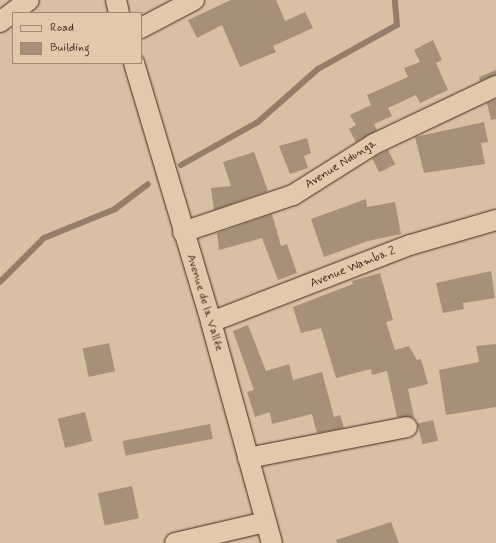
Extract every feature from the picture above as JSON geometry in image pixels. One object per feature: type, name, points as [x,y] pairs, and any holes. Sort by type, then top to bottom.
[{"type":"street","points":[[13,12],[29,0]]},
{"type":"street","points":[[116,0],[119,12]]},
{"type":"street","points":[[142,27],[194,0]]},
{"type":"street","points":[[0,22],[12,13]]},
{"type":"street","name":"Avenue de la Vallée","points":[[134,64],[211,322],[272,543]]},
{"type":"street","name":"Avenue Ndunga","points":[[183,232],[293,195],[374,144],[496,86]]},
{"type":"street","name":"Avenue Wamba 2","points":[[211,322],[410,245],[496,220]]},
{"type":"street","points":[[248,458],[407,427]]},
{"type":"street","points":[[175,543],[266,522]]},
{"type":"building","points":[[231,0],[276,0],[285,21],[305,12],[313,28],[273,46],[276,52],[240,67],[222,25],[197,38],[188,20]]},
{"type":"building","points":[[433,40],[442,60],[436,63],[448,90],[420,103],[416,95],[388,108],[392,116],[374,124],[377,130],[356,142],[349,129],[356,125],[350,115],[371,105],[367,95],[408,77],[404,68],[420,62],[414,50]]},
{"type":"building","points":[[496,70],[496,75],[480,81],[479,77]]},
{"type":"building","points":[[496,99],[496,119],[491,120],[487,103]]},
{"type":"building","points":[[484,122],[488,142],[481,143],[485,164],[424,173],[415,137]]},
{"type":"building","points":[[307,138],[311,153],[304,156],[308,168],[290,174],[279,146]]},
{"type":"building","points":[[388,150],[395,164],[379,172],[372,158]]},
{"type":"building","points":[[254,152],[268,191],[214,210],[211,188],[231,186],[223,162]]},
{"type":"building","points":[[366,199],[367,207],[395,202],[401,234],[368,241],[324,257],[311,219]]},
{"type":"building","points":[[272,214],[281,246],[287,244],[297,273],[278,280],[262,238],[219,250],[217,233]]},
{"type":"building","points":[[491,271],[495,298],[463,303],[464,309],[443,313],[436,283]]},
{"type":"building","points":[[380,273],[393,320],[386,322],[395,350],[409,346],[417,360],[421,359],[428,384],[408,389],[414,417],[397,417],[387,371],[372,375],[371,369],[336,378],[321,328],[301,333],[293,307],[353,284],[352,281]]},
{"type":"building","points":[[248,325],[266,371],[289,364],[293,380],[322,372],[334,417],[340,415],[344,428],[317,433],[312,414],[272,424],[270,412],[255,417],[247,392],[254,390],[233,331]]},
{"type":"building","points":[[109,343],[115,371],[89,377],[83,349]]},
{"type":"building","points":[[496,344],[496,407],[446,415],[439,370],[479,362],[476,346]]},
{"type":"building","points":[[85,412],[92,441],[65,448],[58,419]]},
{"type":"building","points":[[433,420],[438,440],[423,444],[417,424]]},
{"type":"building","points":[[210,424],[213,439],[125,456],[123,441]]},
{"type":"building","points":[[132,486],[139,518],[105,526],[98,493]]},
{"type":"building","points":[[391,522],[399,543],[337,543],[336,540]]},
{"type":"waterway","points":[[181,165],[258,122],[318,69],[397,25],[395,0]]},
{"type":"waterway","points":[[0,282],[44,238],[115,209],[148,184]]}]
